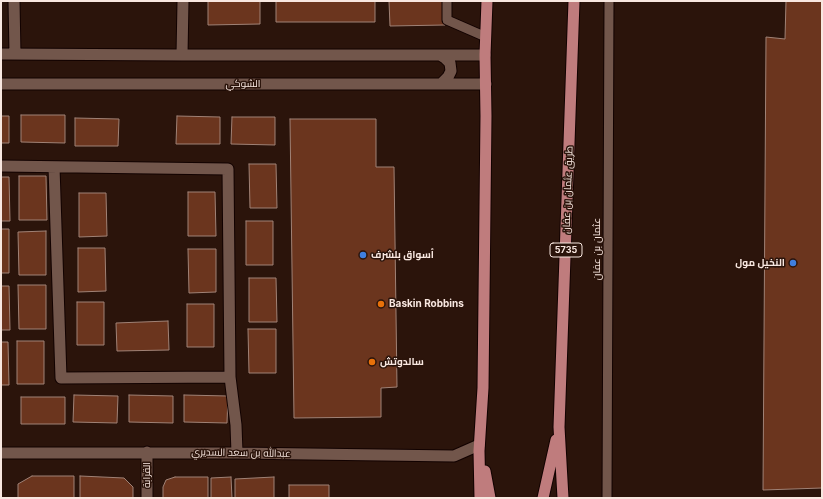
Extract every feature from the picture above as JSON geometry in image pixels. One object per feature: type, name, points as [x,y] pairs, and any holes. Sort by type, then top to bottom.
[{"type":"main road","points":[[480,498],[479,445],[483,388],[485,55],[487,1]]},
{"type":"main road","name":"طريق عثمان بن عفان","points":[[563,498],[559,427],[574,1]]},
{"type":"main road","points":[[544,498],[559,427]]},
{"type":"main road","points":[[479,445],[490,498]]},
{"type":"street","points":[[14,1],[15,54]]},
{"type":"street","points":[[182,1],[182,55]]},
{"type":"street","points":[[1,54],[485,55]]},
{"type":"street","points":[[440,55],[450,63],[451,70],[448,77],[441,84]]},
{"type":"street","name":"الشوكي","points":[[1,84],[486,84]]},
{"type":"street","points":[[1,166],[228,169],[230,377],[236,425],[237,453]]},
{"type":"street","points":[[54,167],[61,378],[230,377]]},
{"type":"street","name":"عبدالله بن سعد السديري","points":[[1,453],[147,452],[454,456],[479,445]]},
{"type":"street","name":"القرابة","points":[[147,452],[147,498]]},
{"type":"lane","points":[[447,1],[447,20],[486,37]]},
{"type":"lane","name":"عثمان بن عفان","points":[[608,498],[609,1]]},
{"type":"building","points":[[208,1],[260,1],[260,24],[208,25]]},
{"type":"building","points":[[276,1],[375,1],[375,22],[276,22]]},
{"type":"building","points":[[389,1],[444,1],[445,25],[390,26]]},
{"type":"building","name":"النخيل مول","points":[[786,1],[822,1],[822,488],[763,490],[766,37],[785,39]]},
{"type":"building","points":[[21,115],[65,115],[65,143],[21,142]]},
{"type":"building","points":[[1,116],[9,116],[9,143],[1,143]]},
{"type":"building","points":[[177,116],[220,117],[220,144],[176,144]]},
{"type":"building","points":[[232,117],[275,117],[275,145],[231,144]]},
{"type":"building","points":[[75,118],[119,119],[118,146],[75,146]]},
{"type":"building","points":[[290,119],[376,119],[376,167],[394,167],[397,387],[381,388],[381,417],[294,418]]},
{"type":"building","points":[[249,164],[276,164],[277,208],[250,208]]},
{"type":"building","points":[[19,176],[46,176],[47,220],[19,220]]},
{"type":"building","points":[[1,177],[9,177],[10,221],[1,221]]},
{"type":"building","points":[[188,192],[215,192],[216,236],[188,236]]},
{"type":"building","points":[[79,193],[106,193],[107,236],[79,237]]},
{"type":"building","points":[[246,221],[273,221],[273,265],[246,265]]},
{"type":"building","points":[[1,229],[9,229],[9,273],[1,273]]},
{"type":"building","points":[[46,231],[46,275],[19,275],[18,232]]},
{"type":"building","points":[[78,248],[105,248],[106,291],[78,292]]},
{"type":"building","points":[[188,249],[216,249],[216,292],[189,293]]},
{"type":"building","points":[[249,278],[276,278],[277,322],[249,322]]},
{"type":"building","points":[[18,285],[46,285],[46,329],[19,329]]},
{"type":"building","points":[[1,286],[9,286],[10,330],[1,330]]},
{"type":"building","points":[[77,302],[104,302],[104,345],[77,345]]},
{"type":"building","points":[[187,304],[214,304],[214,347],[187,347]]},
{"type":"building","points":[[168,321],[169,350],[117,351],[116,323]]},
{"type":"building","points":[[248,329],[276,329],[276,373],[249,373]]},
{"type":"building","points":[[17,341],[44,341],[44,384],[17,384]]},
{"type":"building","points":[[1,342],[8,342],[9,385],[1,385]]},
{"type":"building","points":[[74,395],[118,396],[117,423],[73,422]]},
{"type":"building","points":[[129,395],[173,396],[173,423],[129,422]]},
{"type":"building","points":[[184,395],[228,396],[227,423],[184,422]]},
{"type":"building","points":[[21,397],[65,397],[65,424],[21,424]]},
{"type":"building","points":[[32,476],[74,476],[74,498],[18,498],[18,484]]},
{"type":"building","points":[[80,476],[124,478],[133,487],[133,498],[80,498]]},
{"type":"building","points":[[175,477],[208,477],[208,498],[163,498],[163,487],[166,480]]},
{"type":"building","points":[[231,477],[232,498],[211,498],[211,478]]},
{"type":"building","points":[[274,477],[274,498],[235,498],[235,479]]},
{"type":"building","points":[[289,485],[329,485],[329,498],[289,498]]},
{"type":"place","name":"أسواق بلشرف","points":[[363,255]]},
{"type":"place","name":"النخيل مول","points":[[793,263]]},
{"type":"place","name":"Baskin Robbins","points":[[381,304]]},
{"type":"place","name":"سالدوتش","points":[[372,362]]}]
